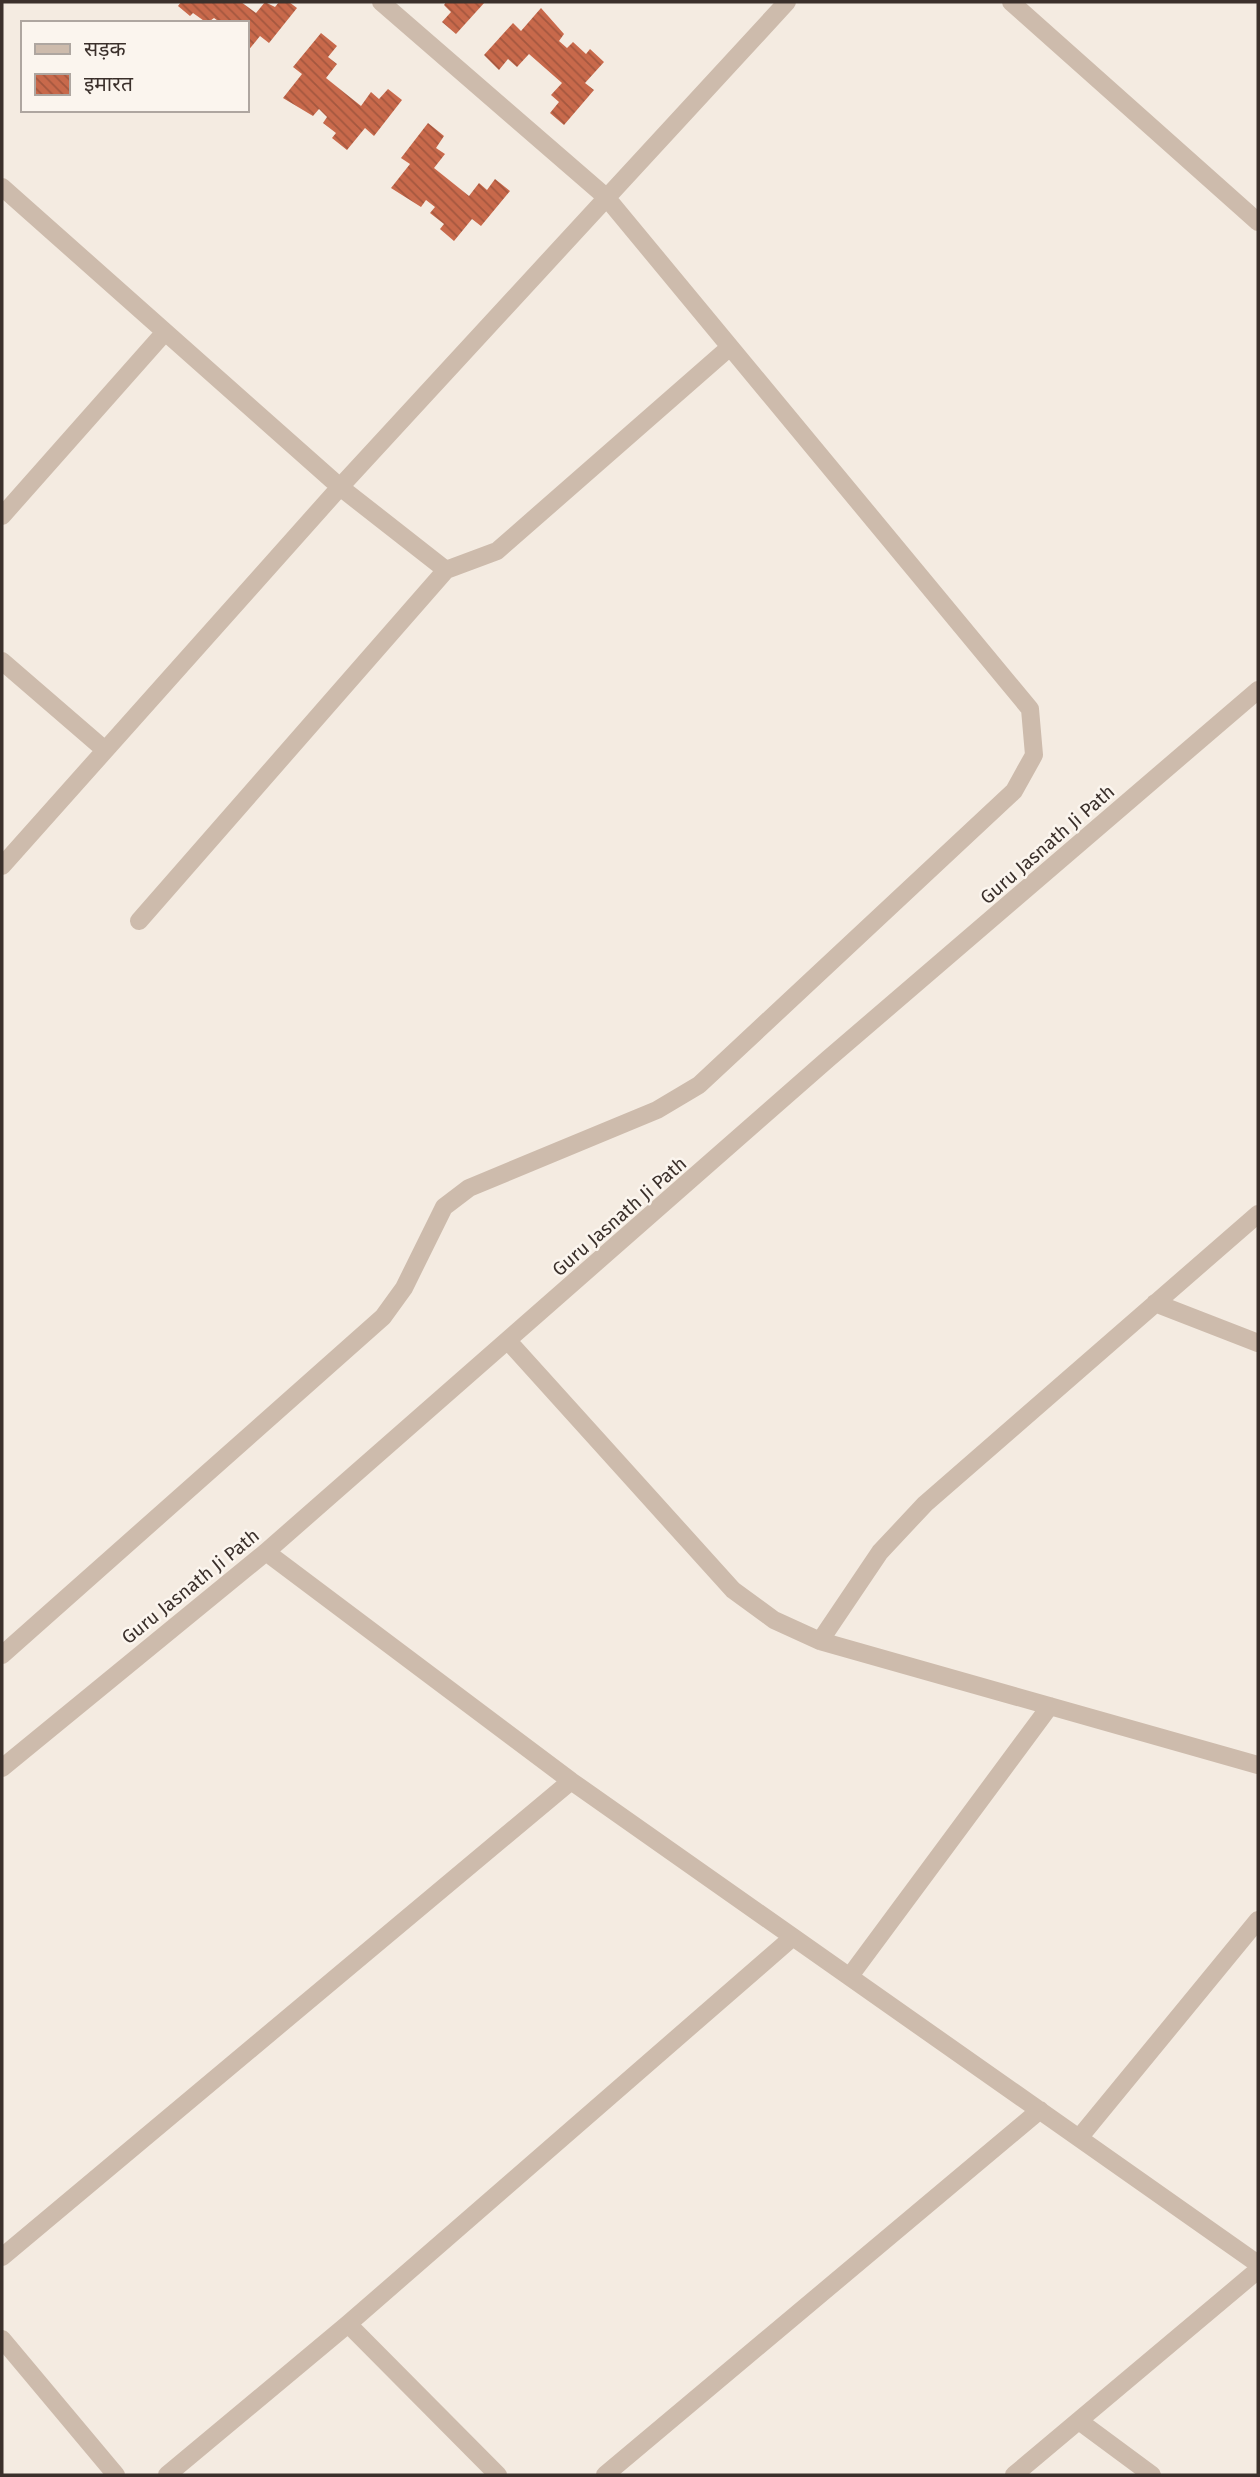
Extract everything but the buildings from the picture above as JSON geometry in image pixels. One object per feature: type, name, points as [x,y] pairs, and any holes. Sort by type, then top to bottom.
[{"type":"street","points":[[2,1655],[383,1317],[404,1289],[444,1207],[470,1188],[657,1110],[699,1084],[1014,791],[1034,755],[1030,709],[606,197],[381,2]]},
{"type":"street","points":[[2,866],[340,487],[787,2]]},
{"type":"street","points":[[1011,2],[1258,222]]},
{"type":"street","points":[[2,187],[340,487],[446,570]]},
{"type":"street","points":[[2,516],[164,332]]},
{"type":"street","points":[[139,921],[446,570],[497,551],[730,347]]},
{"type":"street","points":[[2,661],[105,750]]},
{"type":"street","name":"Guru Jasnath Ji Path","points":[[2,1768],[266,1552],[509,1342],[828,1059],[1258,690]]},
{"type":"street","points":[[820,1641],[880,1552],[925,1504],[1258,1214]]},
{"type":"street","points":[[1156,1303],[1258,1343]]},
{"type":"street","points":[[509,1342],[733,1590],[774,1620],[820,1641],[1258,1765]]},
{"type":"street","points":[[266,1552],[571,1781],[1258,2264]]},
{"type":"street","points":[[850,1976],[1050,1706]]},
{"type":"street","points":[[2,2257],[571,1781]]},
{"type":"street","points":[[1079,2138],[1258,1920]]},
{"type":"street","points":[[167,2475],[348,2324],[793,1937]]},
{"type":"street","points":[[605,2475],[1040,2110]]},
{"type":"street","points":[[1014,2475],[1258,2270]]},
{"type":"street","points":[[348,2324],[498,2475]]},
{"type":"street","points":[[2,2339],[116,2475]]},
{"type":"street","points":[[1079,2421],[1152,2475]]}]
